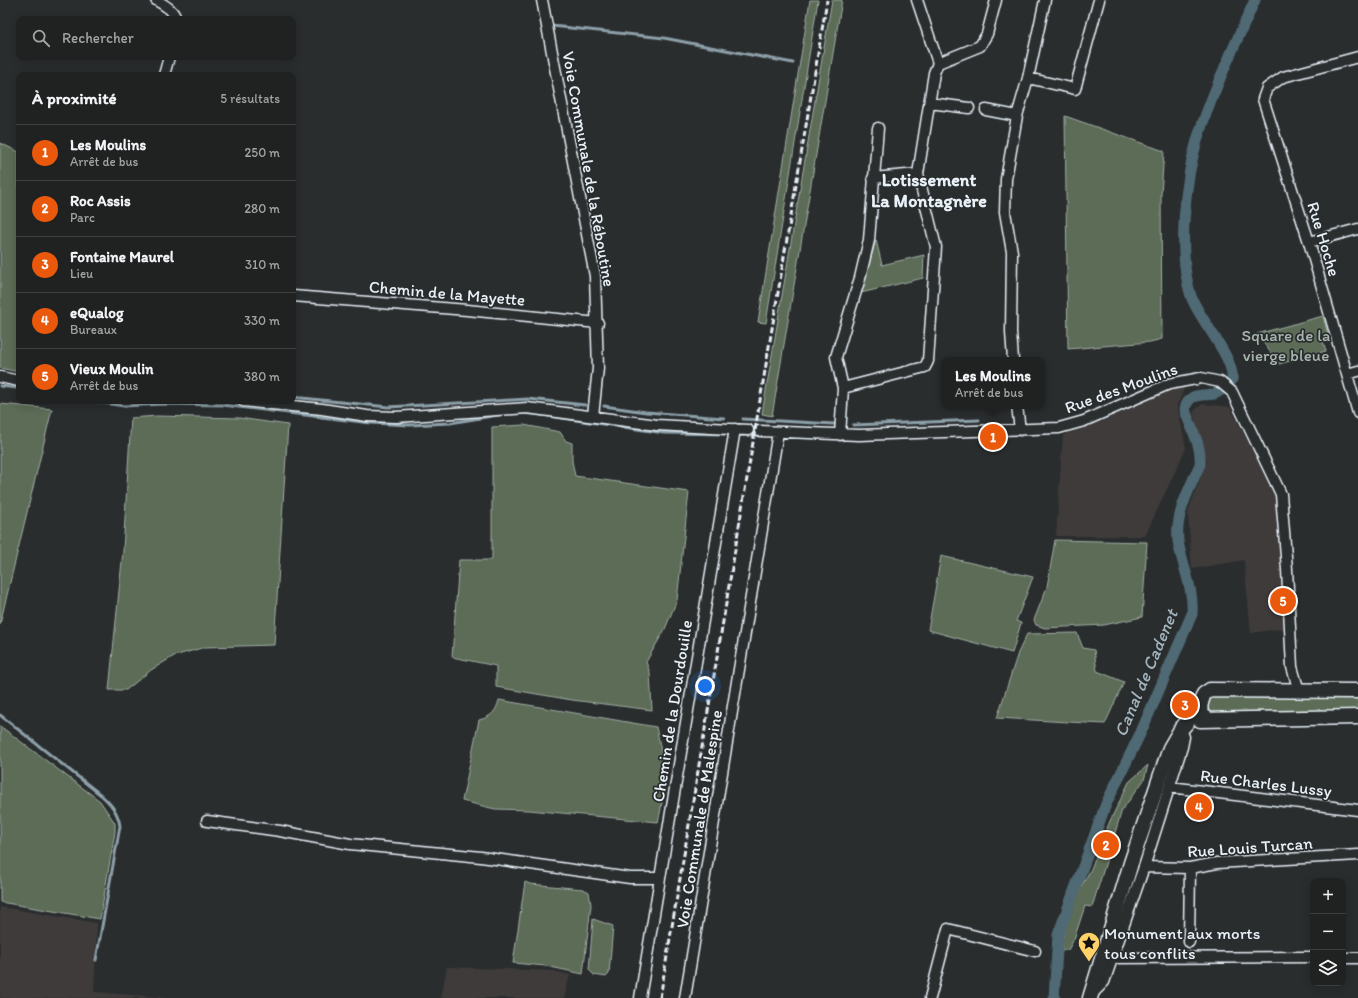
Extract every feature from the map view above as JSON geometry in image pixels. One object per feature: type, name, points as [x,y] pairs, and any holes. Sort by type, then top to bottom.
[{"type":"street","points":[[156,0],[167,6],[175,16]]},
{"type":"street","name":"Voie Communale de la Réboutine","points":[[542,0],[595,276],[598,323],[598,368],[593,416]]},
{"type":"street","points":[[843,388],[925,366],[928,361],[936,247],[918,174],[934,73],[938,63],[916,0]]},
{"type":"street","points":[[938,63],[980,46],[987,34],[996,0]]},
{"type":"street","points":[[1013,357],[1011,332],[1012,252],[1005,212],[1006,179],[1017,116],[1028,78],[1045,0]]},
{"type":"street","points":[[1028,78],[1075,89],[1099,0]]},
{"type":"street","name":"Rue Hoche","points":[[1358,57],[1283,77],[1267,88],[1263,99],[1309,242],[1358,413]]},
{"type":"street","points":[[165,72],[168,60]]},
{"type":"street","points":[[930,103],[969,108]]},
{"type":"street","points":[[986,110],[1017,116]]},
{"type":"street","points":[[840,435],[843,388],[836,357],[860,278],[869,240],[878,128]]},
{"type":"street","points":[[873,178],[918,174]]},
{"type":"street","points":[[1309,242],[1358,229]]},
{"type":"street","name":"Chemin de la Mayette","points":[[296,296],[467,310],[598,323]]},
{"type":"street","points":[[1347,374],[1358,371]]},
{"type":"street","points":[[0,377],[16,380]]},
{"type":"street","name":"Rue des Moulins","points":[[760,431],[840,435],[1059,428],[1084,421],[1169,384],[1202,378],[1220,382],[1232,392],[1281,494],[1287,569],[1292,667],[1299,691]]},
{"type":"street","points":[[273,404],[322,409],[367,416],[430,416],[527,408],[657,425],[748,430]]},
{"type":"street","points":[[1018,409],[1020,430]]},
{"type":"street","name":"Chemin de la Dourdouille","points":[[640,998],[735,429]]},
{"type":"street","name":"Voie Communale de Malespine","points":[[685,998],[778,432]]},
{"type":"street","points":[[1091,996],[1131,863],[1170,748],[1183,727],[1197,721],[1204,714],[1204,694],[1210,690],[1358,691]]},
{"type":"street","points":[[1204,714],[1358,717]]},
{"type":"street","points":[[1091,996],[1104,982],[1144,867],[1170,787],[1184,737],[1183,727]]},
{"type":"street","name":"Rue Charles Lussy","points":[[1170,787],[1358,810]]},
{"type":"street","points":[[207,821],[280,831],[350,844],[481,857],[630,878],[660,878]]},
{"type":"street","name":"Rue Louis Turcan","points":[[1144,867],[1190,868],[1217,863],[1358,855]]},
{"type":"street","points":[[1189,942],[1190,868]]},
{"type":"street","points":[[930,998],[948,929],[1035,951]]},
{"type":"street","points":[[1112,958],[1310,958]]},
{"type":"street","points":[[1346,958],[1358,958]]},
{"type":"shaded area","points":[[1186,385],[1177,405],[1186,448],[1145,536],[1056,536],[1063,435],[1107,419],[1145,399]]},
{"type":"shaded area","points":[[1202,404],[1230,407],[1277,496],[1286,628],[1251,633],[1244,560],[1192,569],[1188,512],[1207,461],[1193,412]]},
{"type":"shaded area","points":[[0,907],[97,923],[94,992],[169,998],[0,998]]},
{"type":"shaded area","points":[[447,967],[553,971],[570,975],[564,998],[441,998]]},
{"type":"green space","points":[[810,0],[818,0],[766,323],[758,322]]},
{"type":"green space","points":[[832,0],[842,0],[772,416],[762,414]]},
{"type":"green space","points":[[1065,116],[1164,151],[1161,195],[1162,339],[1150,342],[1068,349]]},
{"type":"green space","points":[[0,143],[16,151],[16,371],[0,368]]},
{"type":"green space","points":[[876,240],[882,265],[924,255],[923,278],[861,293]]},
{"type":"green space","name":"Square de la vierge bleue","points":[[1323,316],[1329,339],[1323,341],[1326,351],[1279,364],[1257,334]]},
{"type":"green space","points":[[0,404],[52,409],[0,624]]},
{"type":"green space","points":[[157,416],[239,418],[288,425],[274,645],[205,647],[174,656],[151,670],[126,690],[109,690],[123,551],[131,418]]},
{"type":"green space","points":[[524,425],[560,432],[566,441],[572,443],[572,461],[575,476],[689,492],[677,600],[665,629],[646,662],[650,673],[652,710],[572,700],[496,687],[496,666],[452,657],[459,560],[492,560],[492,427]]},
{"type":"green space","points":[[1055,540],[1147,542],[1142,617],[1104,625],[1045,628],[1036,625],[1034,620],[1047,587]]},
{"type":"green space","points":[[941,556],[1033,577],[1016,621],[1021,623],[1012,653],[928,630]]},
{"type":"green space","points":[[1077,633],[1083,648],[1094,650],[1097,671],[1124,682],[1105,724],[997,718],[1018,653],[1027,634]]},
{"type":"green space","points":[[1358,693],[1358,715],[1209,716],[1206,699],[1208,696]]},
{"type":"green space","points":[[499,700],[656,727],[663,763],[663,797],[658,822],[529,810],[495,809],[462,801],[479,720],[492,713]]},
{"type":"green space","points":[[0,726],[100,801],[115,823],[115,832],[100,919],[0,902]]},
{"type":"green space","points":[[1148,765],[1144,780],[1122,810],[1092,907],[1085,906],[1074,939],[1068,950],[1062,951],[1062,939],[1075,898],[1091,869],[1110,821],[1129,782]]},
{"type":"green space","points":[[525,882],[530,884],[583,889],[589,892],[591,905],[583,974],[546,966],[513,963]]},
{"type":"green space","points":[[593,919],[613,926],[609,974],[606,977],[594,975],[589,970]]},
{"type":"waterway","name":"Canal de Cadenet","points":[[1054,998],[1058,935],[1106,804],[1141,732],[1192,614],[1191,595],[1178,541],[1178,531],[1181,511],[1200,464],[1200,457],[1197,443],[1185,409],[1189,400],[1193,397],[1217,393],[1230,383],[1232,379],[1228,360],[1191,296],[1184,259],[1184,216],[1186,194],[1193,154],[1210,102],[1255,0]]},
{"type":"waterway","points":[[552,26],[664,38],[793,63]]},
{"type":"waterway","points":[[0,386],[16,388]]},
{"type":"waterway","points":[[296,397],[388,407],[528,399],[585,405]]},
{"type":"waterway","points":[[111,404],[124,406],[163,404]]},
{"type":"waterway","points":[[163,404],[222,405],[371,423],[410,425],[450,423],[504,414]]},
{"type":"waterway","points":[[604,406],[646,412],[724,418]]},
{"type":"waterway","points":[[517,413],[535,414],[664,433],[726,434]]},
{"type":"waterway","points":[[743,419],[834,424]]},
{"type":"waterway","points":[[853,425],[979,420]]},
{"type":"waterway","points":[[740,435],[761,435]]},
{"type":"waterway","points":[[0,715],[101,795],[111,805],[118,817],[120,826],[96,960]]},
{"type":"railway","points":[[660,998],[827,0]]},
{"type":"place","name":"Les Moulins","points":[[993,437]]},
{"type":"place","name":"Vieux Moulin","points":[[1283,601]]},
{"type":"place","name":"Fontaine Maurel","points":[[1185,705]]},
{"type":"place","name":"eQualog","points":[[1199,807]]},
{"type":"place","name":"Roc Assis","points":[[1106,845]]},
{"type":"place","name":"Monument aux morts tous conflits","points":[[1089,962]]},
{"type":"district","name":"Lotissement La Montagnère","points":[[929,190]]}]
